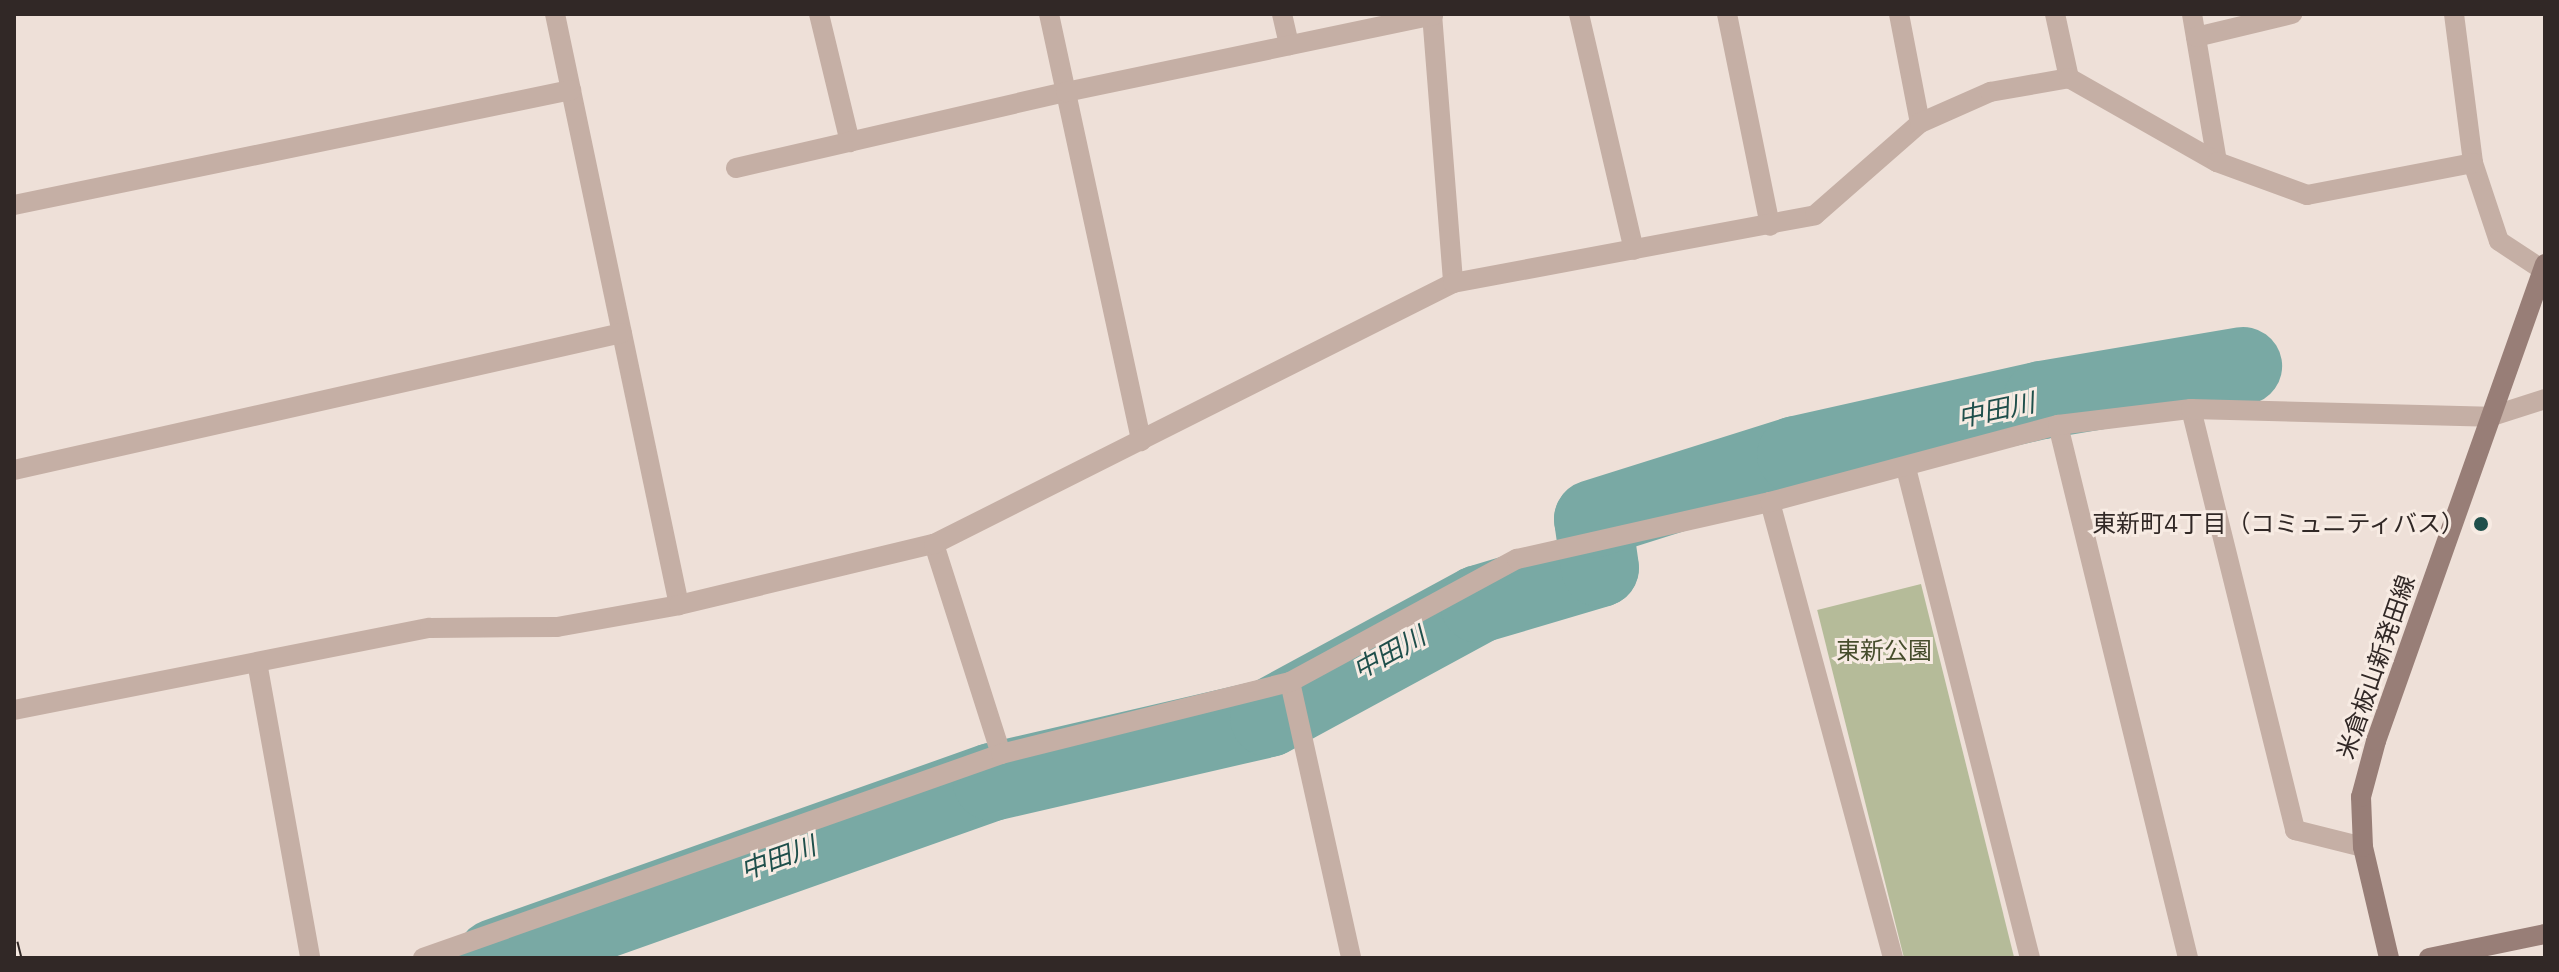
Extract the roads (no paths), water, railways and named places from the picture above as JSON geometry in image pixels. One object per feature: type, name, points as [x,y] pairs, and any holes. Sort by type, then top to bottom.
[{"type":"main road","name":"米倉板山新発田線","points":[[2389,958],[2363,847],[2361,797],[2376,741],[2544,267]]},
{"type":"main road","points":[[2429,958],[2545,934]]},
{"type":"street","points":[[555,14],[679,605]]},
{"type":"street","points":[[819,14],[850,142]]},
{"type":"street","points":[[1049,14],[1141,441]]},
{"type":"street","points":[[1282,14],[1289,45]]},
{"type":"street","points":[[1579,14],[1634,250]]},
{"type":"street","points":[[1727,14],[1770,226]]},
{"type":"street","points":[[1899,14],[1920,123]]},
{"type":"street","points":[[2055,14],[2069,78]]},
{"type":"street","points":[[2192,14],[2217,162]]},
{"type":"street","points":[[2196,37],[2292,14]]},
{"type":"street","points":[[2454,14],[2473,163],[2499,241],[2544,267]]},
{"type":"street","points":[[736,168],[1066,92],[1432,15],[1453,283]]},
{"type":"street","points":[[14,710],[430,628],[557,627],[679,605],[934,544],[1453,283],[1770,226],[1815,215],[1920,123],[1990,92],[2069,78],[2217,162],[2307,195],[2473,163]]},
{"type":"street","points":[[14,205],[571,90]]},
{"type":"street","points":[[14,470],[622,333]]},
{"type":"street","points":[[423,958],[1001,754],[1290,682],[1517,559],[1770,502],[2058,425],[2191,409],[2489,417],[2545,399]]},
{"type":"street","points":[[2191,409],[2295,830],[2363,847]]},
{"type":"street","points":[[2058,425],[2188,958]]},
{"type":"street","points":[[1906,468],[2030,958]]},
{"type":"street","points":[[1770,502],[1893,958]]},
{"type":"street","points":[[934,544],[1001,754]]},
{"type":"street","points":[[257,662],[310,958]]},
{"type":"street","points":[[1290,682],[1351,958]]},
{"type":"waterway","name":"中田川","points":[[495,958],[992,782],[1269,718],[1479,604],[1600,568],[1593,519],[1796,455],[2042,400],[2243,366]]},
{"type":"railway","points":[[14,942],[18,958]]},
{"type":"place","name":"東新町4丁目（コミュニティバス）","points":[[2481,524]]},
{"type":"park label","name":"東新公園","points":[[1884,651]]}]
